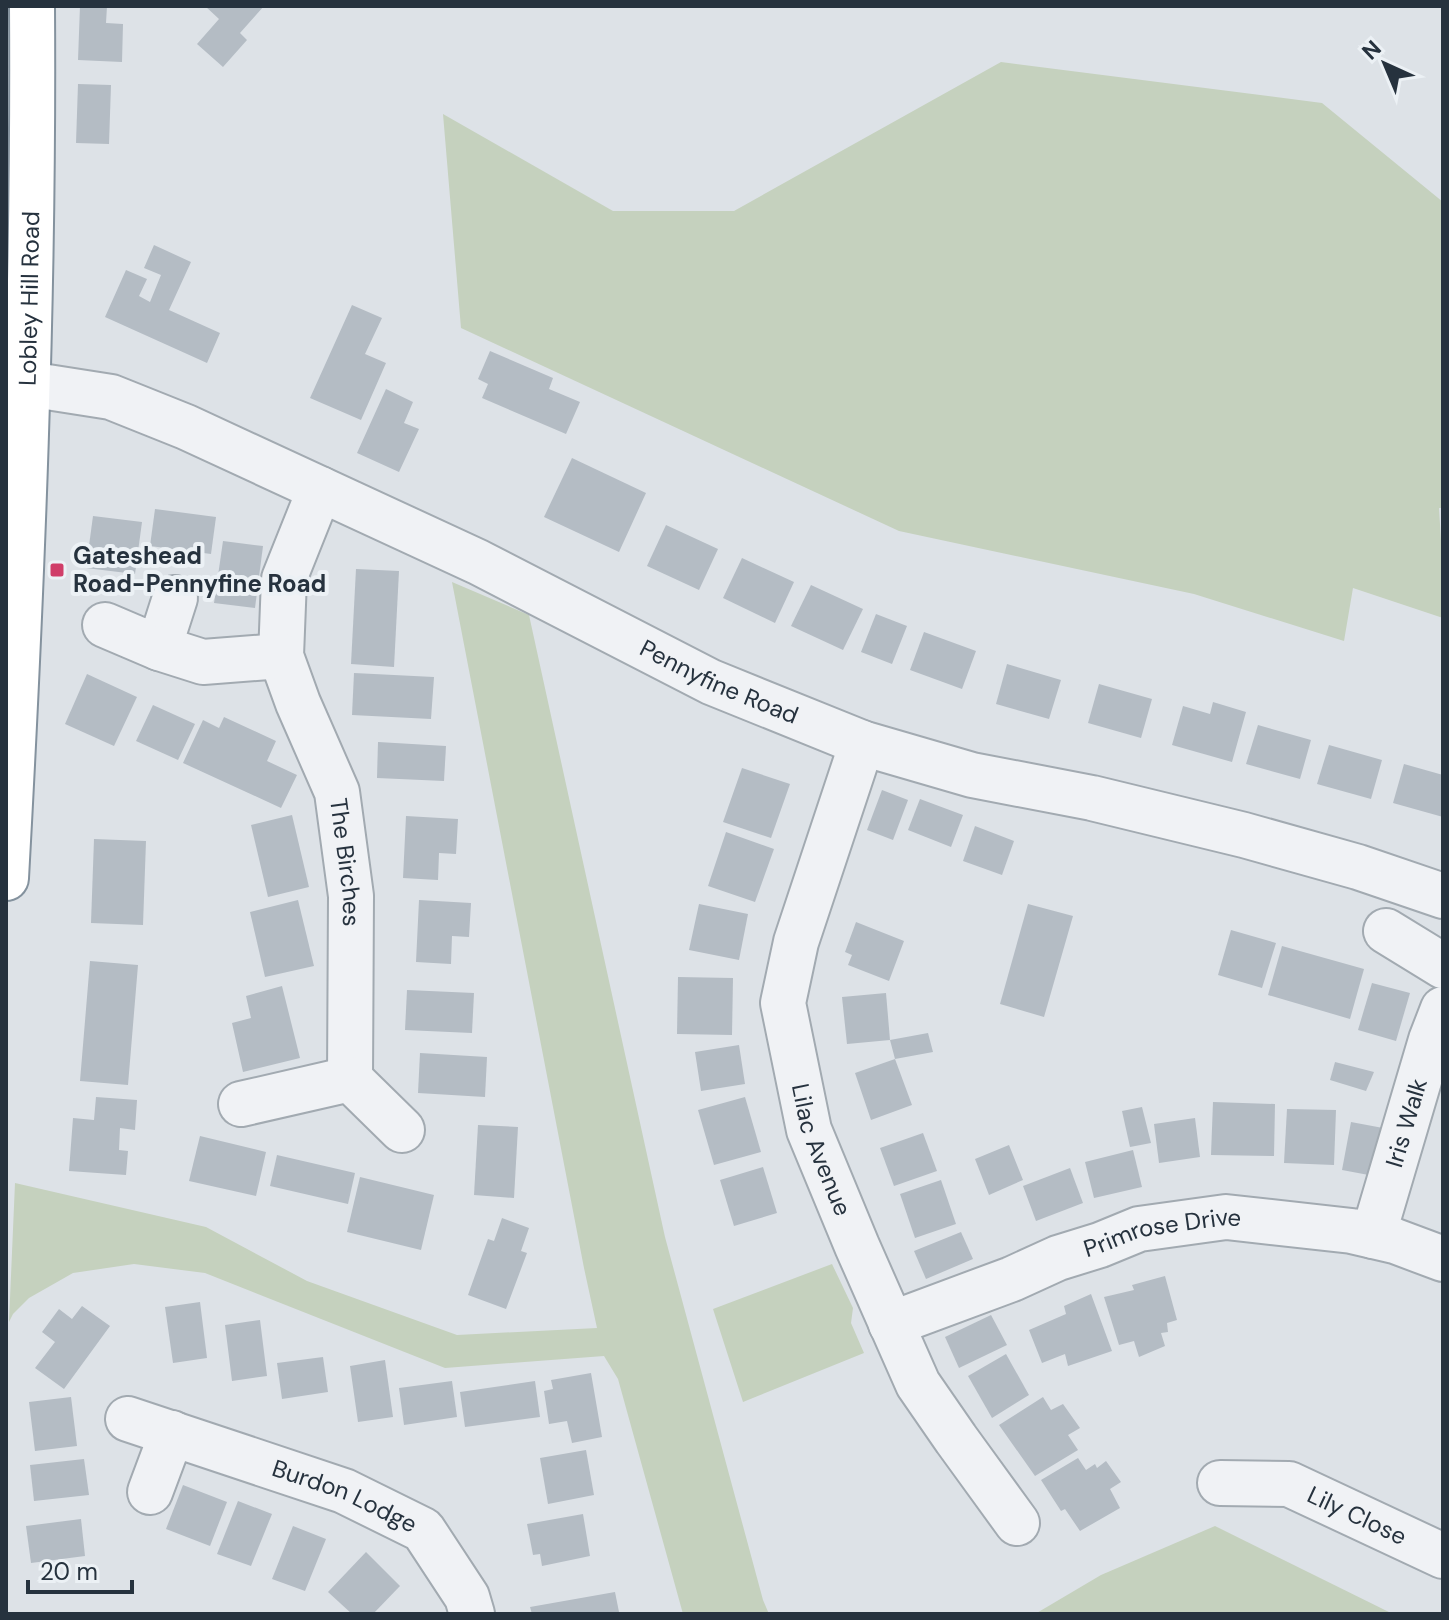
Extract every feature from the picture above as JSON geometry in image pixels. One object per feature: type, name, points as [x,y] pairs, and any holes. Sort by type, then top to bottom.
[{"type":"highway","name":"Lobley Hill Road","points":[[6,878],[28,384],[33,140],[32,6]]},
{"type":"street","name":"Pennyfine Road","points":[[28,384],[111,397],[186,427],[478,562],[711,682],[862,743],[972,775],[1092,798],[1244,835],[1358,867],[1443,896]]},
{"type":"street","name":"The Birches","points":[[320,489],[284,579],[281,656],[337,792],[351,896],[350,1079]]},
{"type":"street","points":[[159,648],[175,598]]},
{"type":"street","points":[[105,625],[159,648],[203,662],[281,656]]},
{"type":"street","name":"Lilac Avenue","points":[[862,743],[796,942],[783,1003],[809,1130],[891,1324],[918,1384],[1017,1523]]},
{"type":"street","points":[[1386,931],[1443,966]]},
{"type":"street","name":"Iris Walk","points":[[1373,1236],[1443,1009]]},
{"type":"street","points":[[241,1104],[350,1079],[402,1130]]},
{"type":"street","name":"Primrose Drive","points":[[891,1324],[1139,1229],[1226,1217],[1352,1231],[1395,1241],[1443,1259]]},
{"type":"street","name":"Burdon Lodge","points":[[128,1419],[344,1491],[423,1530],[467,1597],[472,1614]]},
{"type":"street","points":[[150,1492],[172,1433]]},
{"type":"street","name":"Lily Close","points":[[1220,1483],[1289,1484],[1430,1550]]},
{"type":"green space","points":[[1001,62],[1322,103],[1443,202],[1443,508],[1439,508],[1443,618],[1353,588],[1344,641],[1194,594],[899,531],[461,328],[443,114],[613,211],[734,211]]},
{"type":"green space","points":[[452,582],[529,615],[665,1237],[769,1614],[683,1614],[618,1379],[604,1356],[445,1368],[205,1273],[134,1264],[73,1273],[29,1298],[9,1322],[15,1183],[206,1227],[307,1281],[457,1335],[597,1328]]},
{"type":"green space","points":[[832,1264],[853,1308],[851,1323],[864,1353],[743,1402],[713,1309]]},
{"type":"green space","points":[[1215,1526],[1393,1614],[1035,1614],[1101,1575]]},
{"type":"building","points":[[80,6],[107,6],[106,23],[123,24],[122,62],[78,60]]},
{"type":"building","points":[[205,6],[264,6],[240,33],[247,40],[223,67],[197,44],[219,19]]},
{"type":"building","points":[[78,84],[111,85],[109,144],[76,143]]},
{"type":"building","points":[[154,245],[191,262],[169,310],[220,333],[207,363],[105,317],[126,270],[147,279],[139,296],[150,302],[161,275],[144,268]]},
{"type":"building","points":[[352,305],[382,318],[365,354],[386,363],[361,420],[310,398]]},
{"type":"building","points":[[490,351],[553,378],[549,389],[580,402],[566,434],[482,398],[488,384],[478,379]]},
{"type":"building","points":[[386,389],[413,402],[404,423],[419,429],[399,472],[357,453]]},
{"type":"building","points":[[572,458],[646,493],[619,552],[544,517]]},
{"type":"building","points":[[155,509],[216,517],[211,554],[150,546]]},
{"type":"building","points":[[93,516],[142,522],[135,574],[86,568]]},
{"type":"building","points":[[666,525],[718,549],[699,590],[647,566]]},
{"type":"building","points":[[223,541],[263,546],[255,608],[214,603]]},
{"type":"building","points":[[742,558],[794,582],[775,623],[723,598]]},
{"type":"building","points":[[356,569],[399,571],[394,667],[351,664]]},
{"type":"building","points":[[811,585],[863,609],[843,650],[791,626]]},
{"type":"building","points":[[876,614],[907,626],[892,664],[861,652]]},
{"type":"building","points":[[924,632],[976,651],[962,689],[910,670]]},
{"type":"building","points":[[1007,664],[1061,680],[1049,719],[996,704]]},
{"type":"building","points":[[354,673],[434,677],[431,719],[352,715]]},
{"type":"building","points":[[87,674],[137,697],[114,746],[65,724]]},
{"type":"building","points":[[1099,684],[1152,699],[1141,738],[1088,723]]},
{"type":"building","points":[[1213,702],[1246,712],[1232,762],[1172,745],[1183,706],[1210,714]]},
{"type":"building","points":[[153,705],[195,724],[178,760],[136,741]]},
{"type":"building","points":[[224,717],[276,741],[267,761],[297,775],[281,808],[183,763],[203,720],[219,728]]},
{"type":"building","points":[[1258,725],[1311,740],[1300,779],[1246,764]]},
{"type":"building","points":[[378,742],[446,746],[444,781],[377,778]]},
{"type":"building","points":[[1329,745],[1382,760],[1371,799],[1317,784]]},
{"type":"building","points":[[1404,764],[1443,775],[1443,817],[1393,803]]},
{"type":"building","points":[[742,768],[790,784],[771,838],[723,822]]},
{"type":"building","points":[[882,790],[908,800],[893,840],[867,830]]},
{"type":"building","points":[[920,799],[963,815],[951,847],[908,830]]},
{"type":"building","points":[[292,815],[309,887],[268,897],[251,825]]},
{"type":"building","points":[[406,816],[458,819],[456,854],[439,853],[438,880],[403,878]]},
{"type":"building","points":[[975,826],[1014,841],[1002,875],[963,861]]},
{"type":"building","points":[[726,832],[774,849],[755,902],[708,886]]},
{"type":"building","points":[[94,839],[146,841],[143,925],[91,923]]},
{"type":"building","points":[[298,900],[314,966],[265,977],[250,912]]},
{"type":"building","points":[[419,900],[471,903],[469,937],[452,936],[451,964],[416,962]]},
{"type":"building","points":[[699,904],[748,914],[739,960],[689,950]]},
{"type":"building","points":[[1028,904],[1073,916],[1044,1017],[1000,1004]]},
{"type":"building","points":[[856,922],[904,941],[889,981],[848,965],[852,955],[845,952]]},
{"type":"building","points":[[1231,930],[1276,943],[1262,988],[1218,975]]},
{"type":"building","points":[[1282,946],[1364,969],[1350,1019],[1268,995]]},
{"type":"building","points":[[90,961],[138,965],[128,1085],[80,1081]]},
{"type":"building","points":[[678,977],[733,978],[732,1035],[677,1034]]},
{"type":"building","points":[[1372,983],[1410,993],[1396,1041],[1358,1030]]},
{"type":"building","points":[[282,986],[300,1058],[243,1072],[232,1023],[251,1018],[246,996]]},
{"type":"building","points":[[407,990],[474,993],[472,1033],[405,1030]]},
{"type":"building","points":[[886,993],[890,1040],[847,1044],[842,997]]},
{"type":"building","points":[[928,1033],[933,1052],[895,1059],[890,1040]]},
{"type":"building","points":[[739,1045],[745,1084],[701,1091],[695,1052]]},
{"type":"building","points":[[420,1053],[487,1057],[485,1097],[418,1093]]},
{"type":"building","points":[[895,1059],[912,1105],[871,1120],[855,1073]]},
{"type":"building","points":[[1335,1062],[1374,1072],[1366,1091],[1330,1080]]},
{"type":"building","points":[[96,1097],[137,1100],[135,1130],[120,1128],[119,1150],[128,1151],[126,1175],[69,1171],[73,1118],[94,1120]]},
{"type":"building","points":[[745,1097],[761,1152],[714,1165],[698,1110]]},
{"type":"building","points":[[1213,1102],[1275,1104],[1274,1156],[1211,1155]]},
{"type":"building","points":[[1142,1107],[1151,1143],[1130,1147],[1122,1111]]},
{"type":"building","points":[[1287,1109],[1336,1110],[1334,1165],[1284,1163]]},
{"type":"building","points":[[1195,1118],[1200,1157],[1159,1163],[1154,1124]]},
{"type":"building","points":[[1351,1122],[1383,1128],[1374,1176],[1342,1170]]},
{"type":"building","points":[[478,1125],[518,1127],[514,1198],[474,1195]]},
{"type":"building","points":[[923,1133],[937,1171],[894,1186],[880,1148]]},
{"type":"building","points":[[200,1136],[266,1152],[256,1196],[189,1181]]},
{"type":"building","points":[[1009,1145],[1023,1180],[989,1195],[975,1159]]},
{"type":"building","points":[[1133,1150],[1142,1187],[1094,1198],[1085,1162]]},
{"type":"building","points":[[277,1155],[355,1173],[348,1204],[270,1186]]},
{"type":"building","points":[[763,1167],[777,1213],[734,1226],[720,1180]]},
{"type":"building","points":[[1070,1168],[1083,1203],[1036,1221],[1023,1186]]},
{"type":"building","points":[[360,1177],[434,1195],[421,1250],[347,1232]]},
{"type":"building","points":[[941,1180],[956,1224],[915,1238],[900,1194]]},
{"type":"building","points":[[502,1218],[529,1228],[521,1251],[527,1253],[506,1309],[468,1295],[488,1239],[494,1241]]},
{"type":"building","points":[[961,1232],[973,1259],[926,1279],[914,1251]]},
{"type":"building","points":[[1165,1276],[1177,1320],[1167,1323],[1168,1332],[1161,1333],[1165,1346],[1139,1357],[1134,1341],[1119,1345],[1104,1297],[1134,1290],[1132,1285]]},
{"type":"building","points":[[1091,1294],[1112,1351],[1068,1366],[1065,1354],[1042,1363],[1029,1330],[1066,1314],[1064,1306]]},
{"type":"building","points":[[200,1302],[207,1358],[173,1363],[165,1307]]},
{"type":"building","points":[[82,1306],[110,1326],[64,1389],[35,1368],[55,1342],[42,1332],[59,1309],[72,1319]]},
{"type":"building","points":[[991,1315],[1007,1345],[959,1368],[945,1337]]},
{"type":"building","points":[[260,1320],[267,1376],[232,1381],[225,1325]]},
{"type":"building","points":[[1006,1354],[1029,1395],[992,1418],[968,1376]]},
{"type":"building","points":[[323,1357],[328,1392],[282,1399],[277,1363]]},
{"type":"building","points":[[385,1360],[393,1417],[358,1422],[350,1366]]},
{"type":"building","points":[[591,1373],[602,1437],[572,1443],[567,1421],[549,1424],[544,1391],[553,1389],[551,1380]]},
{"type":"building","points":[[452,1381],[457,1417],[404,1425],[399,1388]]},
{"type":"building","points":[[535,1381],[540,1417],[465,1427],[460,1392]]},
{"type":"building","points":[[71,1397],[77,1446],[35,1451],[29,1402]]},
{"type":"building","points":[[1043,1397],[1051,1410],[1063,1404],[1080,1428],[1068,1435],[1078,1450],[1035,1476],[999,1425]]},
{"type":"building","points":[[586,1450],[594,1495],[548,1504],[540,1458]]},
{"type":"building","points":[[1078,1458],[1086,1470],[1095,1464],[1097,1468],[1106,1461],[1121,1482],[1110,1489],[1120,1508],[1080,1531],[1065,1509],[1061,1511],[1041,1480]]},
{"type":"building","points":[[84,1459],[89,1495],[34,1501],[30,1465]]},
{"type":"building","points":[[183,1485],[227,1502],[210,1546],[166,1529]]},
{"type":"building","points":[[238,1501],[272,1514],[251,1566],[217,1554]]},
{"type":"building","points":[[583,1514],[590,1556],[542,1566],[540,1554],[533,1555],[527,1524]]},
{"type":"building","points":[[81,1519],[85,1556],[31,1563],[26,1526]]},
{"type":"building","points":[[293,1526],[326,1539],[305,1591],[272,1579]]},
{"type":"building","points":[[366,1552],[400,1586],[373,1614],[352,1614],[328,1592]]},
{"type":"building","points":[[615,1592],[619,1612],[609,1614],[532,1614],[530,1607]]},
{"type":"place","name":"Gateshead Road-Pennyfine Road","points":[[57,570]]}]
